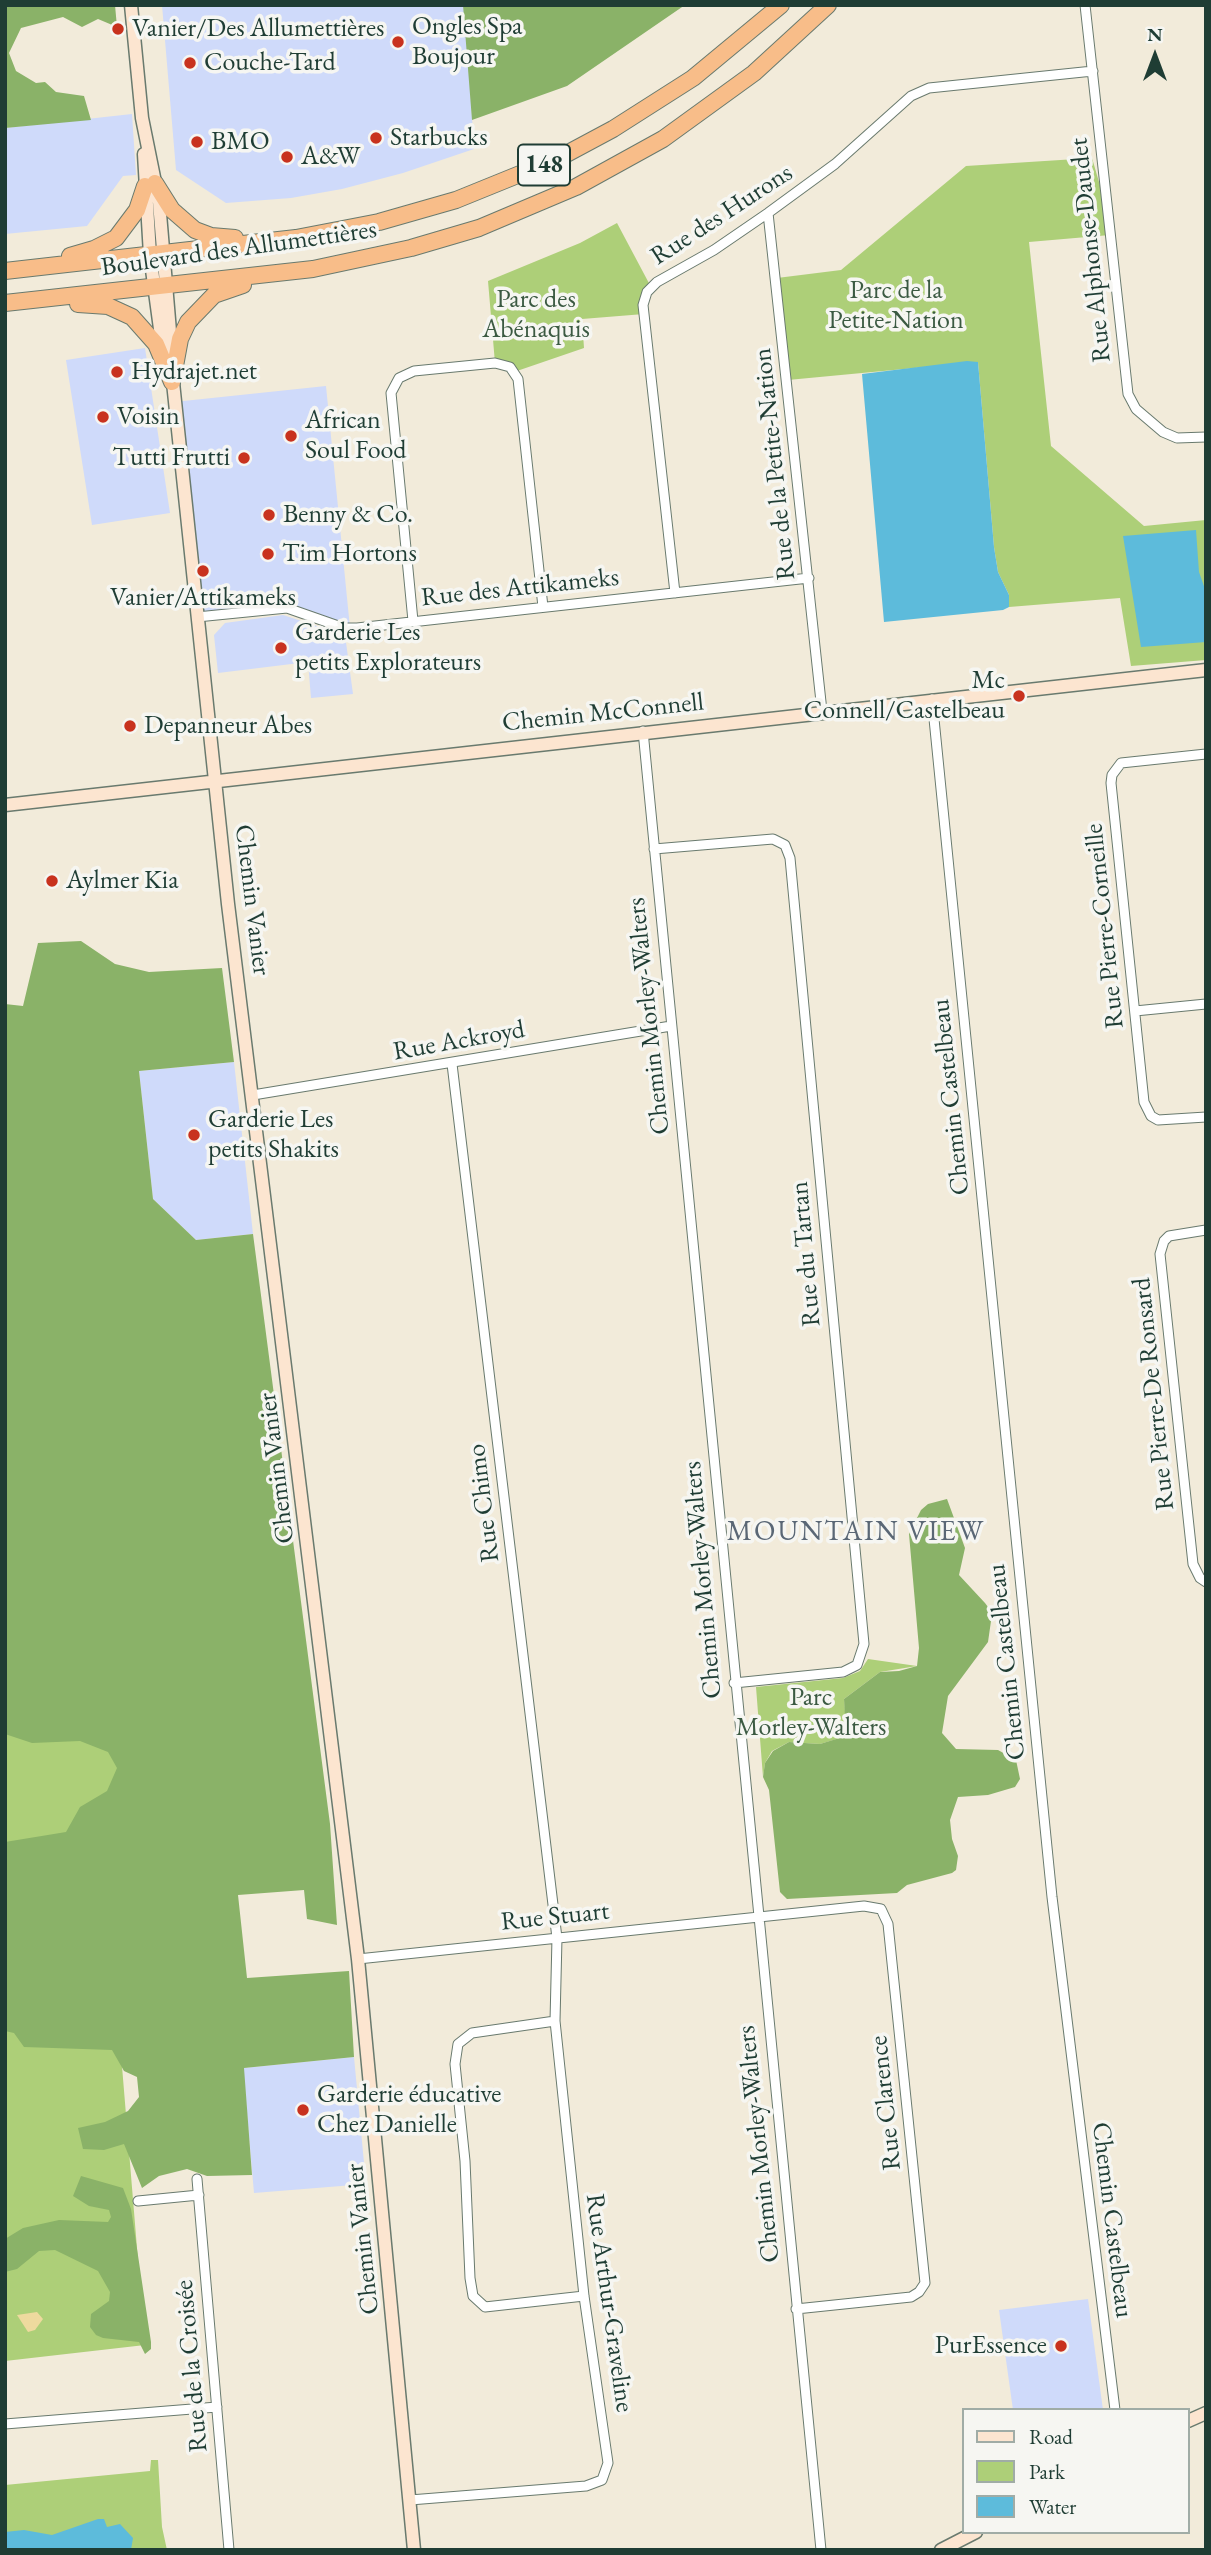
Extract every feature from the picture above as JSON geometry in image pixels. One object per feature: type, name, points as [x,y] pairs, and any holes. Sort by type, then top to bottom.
[{"type":"highway","name":"Boulevard des Allumettières","points":[[5,270],[326,233],[408,215],[508,181],[613,129],[693,78],[781,5]]},
{"type":"highway","name":"Boulevard des Allumettières","points":[[5,303],[281,273],[380,256],[445,239],[509,216],[576,187],[663,139],[754,73],[828,5]]},
{"type":"highway","points":[[5,270],[105,245],[131,221],[150,185],[172,210],[195,230],[211,236],[268,241]]},
{"type":"highway","points":[[172,382],[184,329],[205,301],[222,291],[281,273]]},
{"type":"highway","points":[[5,303],[97,304],[126,313],[156,344],[172,382]]},
{"type":"main road","name":"Chemin Vanier","points":[[131,5],[214,780],[358,1959],[414,2550]]},
{"type":"main road","name":"Chemin McConnell","points":[[5,804],[1206,670]]},
{"type":"main road","points":[[1190,2420],[1206,2413]]},
{"type":"main road","points":[[941,2550],[972,2534]]},
{"type":"street","name":"Rue Alphonse-Daudet","points":[[1085,5],[1128,394],[1136,409],[1163,432],[1177,439],[1206,437]]},
{"type":"street","name":"Rue des Hurons","points":[[675,593],[644,297],[657,282],[714,250],[835,164],[921,90],[1093,71]]},
{"type":"street","name":"Rue de la Petite-Nation","points":[[768,214],[822,711]]},
{"type":"street","points":[[413,621],[391,393],[399,378],[414,371],[495,363],[510,367],[519,379],[543,607]]},
{"type":"street","name":"Rue des Attikameks","points":[[197,617],[287,608],[344,628],[809,578]]},
{"type":"street","name":"Chemin Castelbeau","points":[[932,699],[1052,1897],[1115,2408]]},
{"type":"street","name":"Chemin Morley-Walters","points":[[643,731],[734,1683],[821,2550]]},
{"type":"street","name":"Rue Pierre-Corneille","points":[[1206,754],[1128,761],[1121,763],[1111,775],[1146,1110],[1158,1120],[1206,1117]]},
{"type":"street","name":"Rue du Tartan","points":[[654,849],[773,839],[785,845],[790,858],[863,1652],[857,1665],[843,1672],[734,1683]]},
{"type":"street","points":[[1135,1011],[1206,1004]]},
{"type":"street","name":"Rue Ackroyd","points":[[253,1096],[671,1026]]},
{"type":"street","name":"Rue Chimo","points":[[452,1064],[557,1938]]},
{"type":"street","name":"Rue Pierre-De Ronsard","points":[[1206,1230],[1169,1236],[1160,1254],[1193,1564],[1195,1572],[1206,1582]]},
{"type":"street","name":"Rue Clarence","points":[[757,1917],[864,1906],[875,1906],[885,1913],[926,2273],[923,2287],[911,2297],[796,2309]]},
{"type":"street","name":"Rue Stuart","points":[[358,1959],[757,1917]]},
{"type":"street","name":"Rue Arthur-Graveline","points":[[410,2500],[586,2486],[602,2480],[607,2472],[608,2453],[584,2296],[555,2021],[557,1938]]},
{"type":"street","points":[[555,2021],[472,2033],[458,2044],[455,2064],[465,2161],[470,2278],[473,2296],[485,2307],[584,2296]]},
{"type":"street","name":"Rue de la Croisée","points":[[197,2179],[229,2550]]},
{"type":"street","points":[[138,2201],[199,2195]]},
{"type":"street","points":[[5,2424],[217,2407]]},
{"type":"shaded area","points":[[162,5],[465,5],[474,149],[403,173],[342,189],[291,198],[226,203],[176,170]]},
{"type":"shaded area","points":[[132,114],[136,175],[123,176],[87,226],[5,234],[5,128]]},
{"type":"shaded area","points":[[145,348],[170,513],[92,525],[66,360]]},
{"type":"shaded area","points":[[326,386],[350,628],[301,611],[197,617],[174,402]]},
{"type":"shaded area","name":"Garderie Les petits Explorateurs","points":[[283,615],[345,635],[353,694],[311,698],[308,662],[218,673],[214,635],[225,623]]},
{"type":"shaded area","name":"Garderie Les petits Shakits","points":[[234,1062],[253,1234],[196,1240],[153,1199],[139,1071]]},
{"type":"shaded area","name":"Garderie éducative Chez Danielle","points":[[354,2057],[366,2184],[254,2193],[243,2068]]},
{"type":"shaded area","points":[[1088,2299],[1103,2408],[1013,2408],[999,2310]]},
{"type":"green space","points":[[5,5],[115,5],[117,27],[98,19],[82,27],[63,17],[21,28],[9,53],[16,71],[36,83],[45,82],[56,92],[84,96],[91,120],[5,128]]},
{"type":"green space","points":[[463,5],[685,5],[567,86],[472,120]]},
{"type":"green space","name":"Parc de la Petite-Nation","points":[[1092,158],[1108,213],[1110,235],[1029,242],[1051,446],[1144,526],[1206,520],[1206,660],[1131,666],[1120,598],[1009,607],[1009,595],[998,572],[994,547],[978,362],[788,380],[777,278],[841,270],[966,166]]},
{"type":"green space","name":"Parc des Abénaquis","points":[[617,223],[651,287],[644,314],[582,319],[584,348],[514,372],[495,363],[488,281],[580,243]]},
{"type":"green space","points":[[81,941],[115,964],[149,972],[222,968],[234,1062],[139,1071],[153,1199],[196,1240],[253,1234],[330,1824],[337,1925],[307,1919],[304,1890],[238,1895],[247,1978],[349,1971],[354,2057],[244,2068],[252,2175],[207,2176],[187,2169],[159,2176],[142,2188],[124,2144],[104,2150],[83,2149],[78,2128],[105,2122],[128,2111],[139,2097],[137,2077],[124,2071],[112,2050],[24,2047],[14,2033],[5,2031],[5,1842],[66,1832],[80,1807],[107,1791],[117,1768],[108,1752],[80,1741],[32,1743],[5,1734],[5,1004],[23,1006],[38,943]]},
{"type":"green space","points":[[5,1422],[153,1673],[119,2030],[145,2345],[5,2361]]},
{"type":"green space","points":[[947,1499],[965,1548],[959,1575],[991,1611],[991,1621],[988,1642],[948,1696],[942,1733],[956,1749],[998,1750],[1016,1760],[1020,1779],[1015,1787],[988,1795],[958,1797],[950,1820],[952,1839],[958,1856],[956,1870],[952,1873],[907,1885],[897,1893],[787,1899],[780,1892],[769,1790],[763,1777],[765,1763],[773,1751],[789,1742],[820,1744],[846,1736],[844,1699],[880,1672],[917,1666],[919,1648],[909,1534],[921,1510],[928,1504]]},
{"type":"green space","name":"Parc Morley-Walters","points":[[868,1659],[917,1666],[880,1672],[844,1699],[847,1736],[820,1744],[789,1742],[772,1751],[765,1763],[763,1777],[756,1687],[843,1678],[860,1671]]},
{"type":"green space","points":[[81,2176],[123,2188],[131,2209],[151,2342],[151,2349],[145,2354],[139,2342],[103,2338],[96,2335],[90,2327],[91,2314],[109,2301],[110,2292],[98,2271],[55,2250],[39,2251],[17,2269],[5,2272],[5,2239],[23,2228],[59,2220],[108,2222],[111,2217],[109,2210],[89,2206],[73,2196]]},
{"type":"green space","points":[[151,2460],[158,2460],[162,2527],[167,2550],[5,2550],[5,2485],[150,2471]]},
{"type":"sand","points":[[37,2312],[43,2319],[35,2330],[28,2332],[17,2315]]},
{"type":"water","points":[[967,361],[978,362],[994,547],[998,572],[1009,595],[1009,607],[1003,610],[884,622],[862,374]]},
{"type":"water","points":[[1196,530],[1199,572],[1206,592],[1206,642],[1141,647],[1123,536]]},
{"type":"water","points":[[104,2519],[107,2527],[120,2524],[133,2538],[131,2550],[5,2550],[5,2532],[24,2530],[52,2535]]},
{"type":"place","name":"Vanier/Des Allumettières","points":[[118,29]]},
{"type":"place","name":"Ongles Spa Boujour","points":[[398,42]]},
{"type":"place","name":"Couche-Tard","points":[[190,63]]},
{"type":"place","name":"Starbucks","points":[[376,138]]},
{"type":"place","name":"BMO","points":[[197,142]]},
{"type":"place","name":"A&W","points":[[287,157]]},
{"type":"place","name":"Hydrajet.net","points":[[117,372]]},
{"type":"place","name":"Voisin","points":[[103,417]]},
{"type":"place","name":"African Soul Food","points":[[291,436]]},
{"type":"place","name":"Tutti Frutti","points":[[244,458]]},
{"type":"place","name":"Benny & Co.","points":[[269,515]]},
{"type":"place","name":"Tim Hortons","points":[[268,554]]},
{"type":"place","name":"Vanier/Attikameks","points":[[203,571]]},
{"type":"place","name":"Garderie Les petits Explorateurs","points":[[281,648]]},
{"type":"place","name":"Mc Connell/Castelbeau","points":[[1019,696]]},
{"type":"place","name":"Depanneur Abes","points":[[130,726]]},
{"type":"place","name":"Aylmer Kia","points":[[52,881]]},
{"type":"place","name":"Garderie Les petits Shakits","points":[[194,1135]]},
{"type":"place","name":"Garderie éducative Chez Danielle","points":[[303,2110]]},
{"type":"place","name":"PurEssence","points":[[1061,2346]]},
{"type":"district","name":"MOUNTAIN VIEW","points":[[856,1532]]}]
